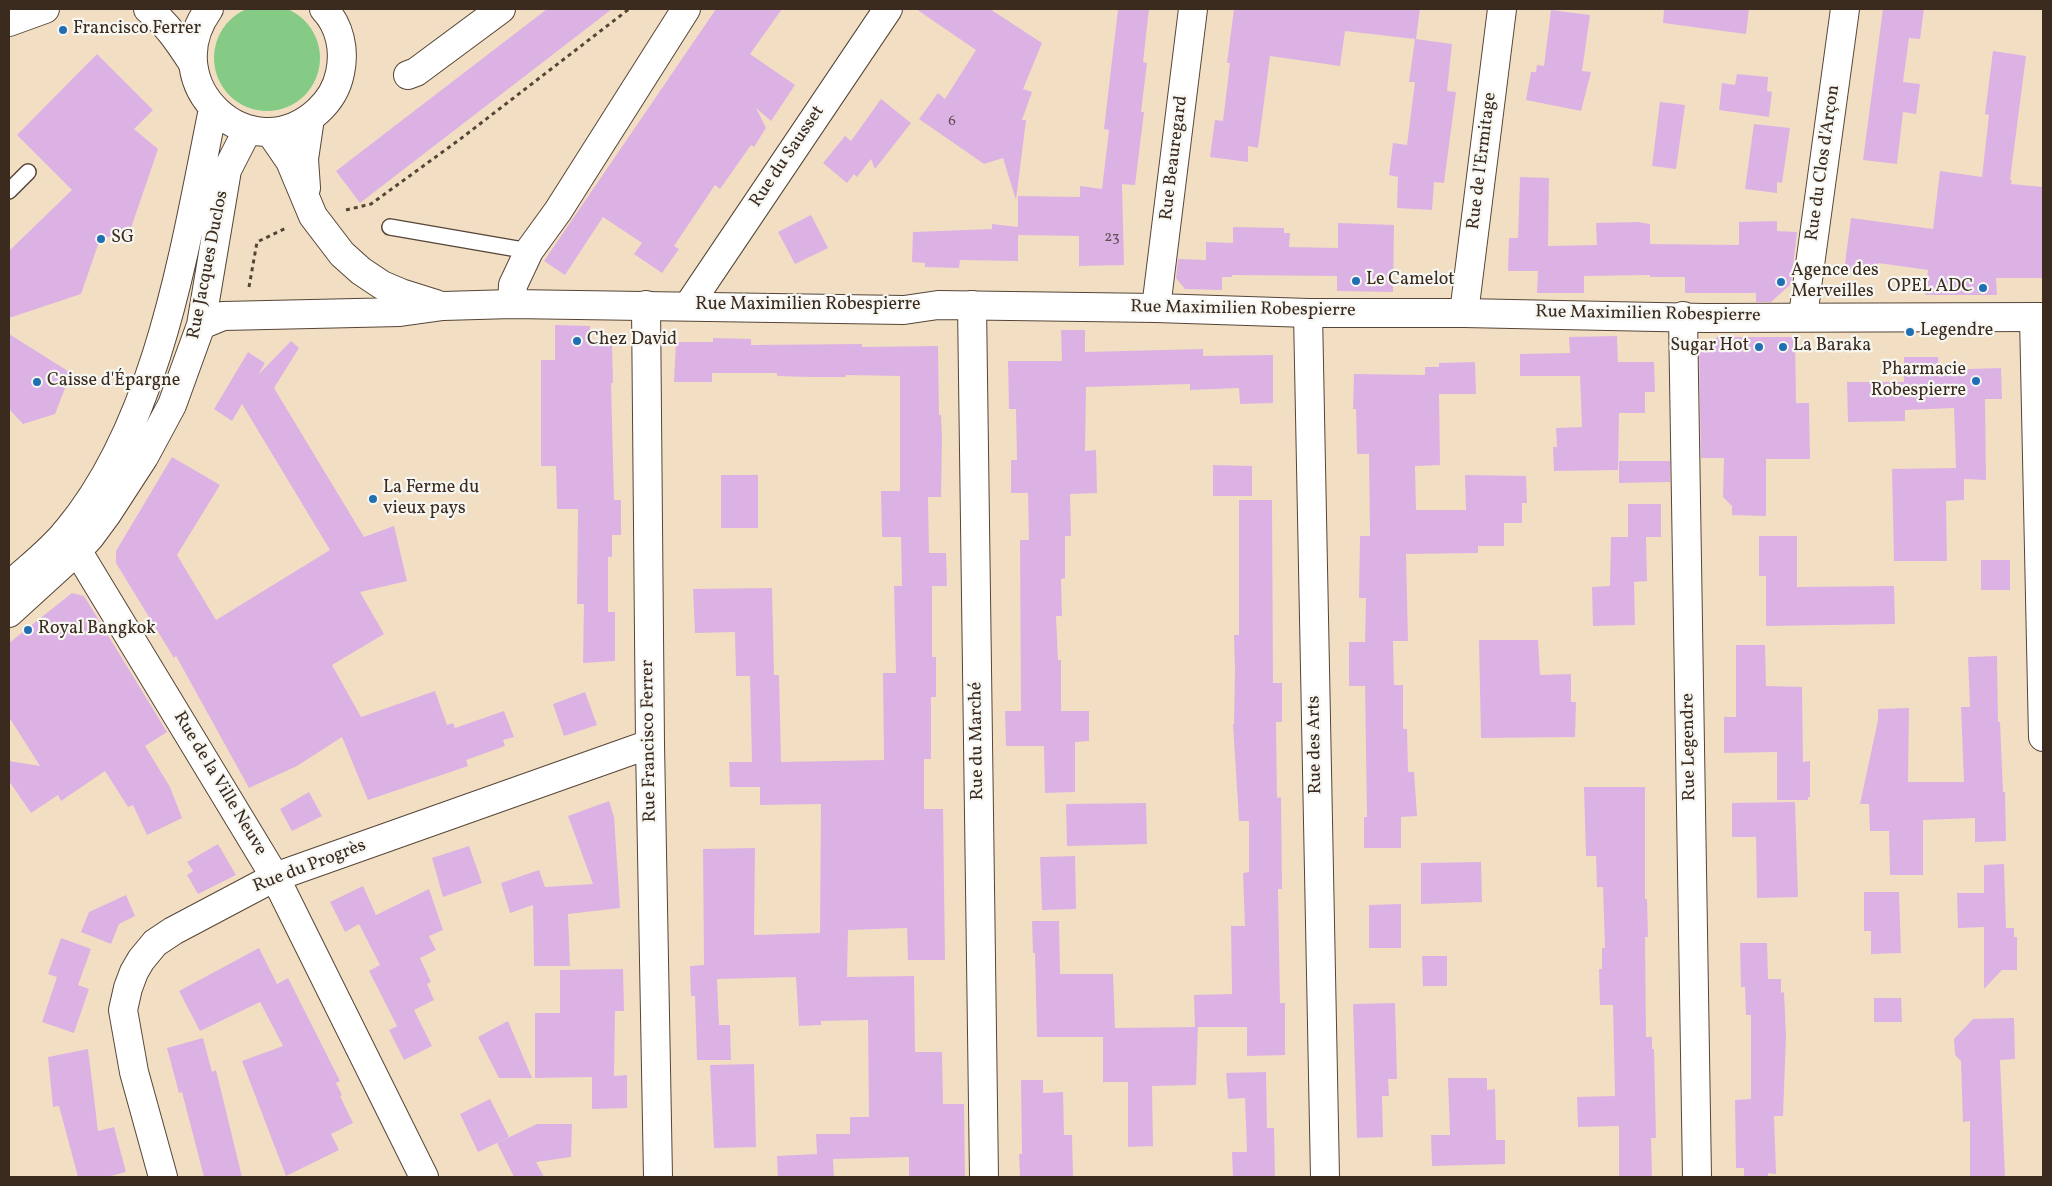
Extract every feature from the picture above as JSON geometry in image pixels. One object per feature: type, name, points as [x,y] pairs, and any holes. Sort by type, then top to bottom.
[{"type":"street","points":[[9,22],[45,9]]},
{"type":"street","points":[[148,9],[171,30],[192,62],[199,88],[213,109],[227,120],[259,130],[291,128],[310,118],[327,103],[338,82],[343,60],[340,37],[330,16],[324,9]]},
{"type":"street","points":[[192,62],[193,44],[198,26],[209,9]]},
{"type":"street","points":[[408,75],[416,72],[501,9]]},
{"type":"street","points":[[512,304],[513,285],[529,251],[558,211],[686,9]]},
{"type":"street","name":"Rue du Sausset","points":[[688,306],[888,9]]},
{"type":"street","name":"Rue Beauregard","points":[[1156,308],[1193,9]]},
{"type":"street","name":"Rue de l'Ermitage","points":[[1464,313],[1502,9]]},
{"type":"street","name":"Rue du Clos d'Arçon","points":[[1803,316],[1845,9]]},
{"type":"street","name":"Rue Jacques Duclos","points":[[9,613],[72,542],[120,446],[158,351],[170,308],[213,109]]},
{"type":"street","name":"Rue Maximilien Robespierre","points":[[306,202],[304,159],[310,118]]},
{"type":"street","name":"Rue Maximilien Robespierre","points":[[259,130],[290,161],[306,202],[326,235],[342,254],[382,286],[443,306]]},
{"type":"street","name":"Rue Jacques Duclos","points":[[9,586],[72,542],[107,514],[160,430],[172,405],[201,325],[228,170],[259,130]]},
{"type":"street","name":"Rue Maximilien Robespierre","points":[[201,325],[223,316],[400,312],[443,306],[512,304],[904,310],[938,305],[972,305],[1156,308],[1308,314],[1464,313],[1683,316],[1705,318],[1803,316],[2039,317]]},
{"type":"street","name":"Rue Francisco Ferrer","points":[[646,305],[650,744],[658,1177]]},
{"type":"street","name":"Rue du Marché","points":[[972,305],[984,1177]]},
{"type":"street","name":"Rue des Arts","points":[[1308,314],[1325,1177]]},
{"type":"street","name":"Rue Legendre","points":[[1683,316],[1697,1177]]},
{"type":"street","points":[[2039,317],[2043,737]]},
{"type":"street","name":"Rue de la Ville Neuve","points":[[72,542],[275,877],[424,1177]]},
{"type":"street","name":"Rue du Progrès","points":[[163,1177],[134,1072],[123,1010],[128,988],[141,960],[155,943],[173,931],[275,877],[650,744]]},
{"type":"lane","points":[[9,191],[28,172]]},
{"type":"lane","points":[[390,227],[529,251]]},
{"type":"path","points":[[306,202],[326,199],[341,212],[371,204],[459,140],[629,9]]},
{"type":"green space","points":[[267,5],[287,9],[304,21],[316,38],[320,58],[316,78],[304,95],[287,107],[267,111],[247,107],[230,95],[218,78],[214,58],[218,38],[230,21],[247,9]]},
{"type":"building","points":[[547,9],[612,9],[360,203],[336,171]]},
{"type":"building","points":[[716,9],[782,9],[750,54],[795,85],[771,121],[756,108],[766,128],[754,147],[751,145],[720,189],[715,185],[674,246],[679,249],[662,273],[634,254],[642,243],[603,217],[565,275],[544,261]]},
{"type":"building","points":[[916,9],[990,9],[1042,43],[1023,89],[1032,92],[1022,120],[1026,120],[1016,200],[1003,158],[984,164],[919,119],[938,93],[945,99],[976,50]]},
{"type":"building","points":[[1118,9],[1149,9],[1143,62],[1147,63],[1141,112],[1144,112],[1135,185],[1122,184],[1124,265],[1079,266],[1079,236],[1018,235],[1018,196],[1080,197],[1080,186],[1102,189],[1109,130],[1104,129]]},
{"type":"building","points":[[1234,9],[1420,9],[1416,39],[1452,44],[1447,91],[1456,92],[1444,183],[1434,182],[1432,210],[1397,208],[1398,177],[1389,175],[1393,143],[1407,145],[1415,82],[1409,82],[1415,39],[1345,31],[1340,66],[1270,56],[1258,148],[1248,146],[1248,162],[1210,157],[1215,120],[1223,121],[1230,63],[1227,63]]},
{"type":"building","points":[[1664,9],[1749,9],[1746,34],[1663,23]]},
{"type":"building","points":[[1883,9],[1924,9],[1920,39],[1909,38],[1903,82],[1920,84],[1916,114],[1903,112],[1897,164],[1863,160]]},
{"type":"building","points":[[1551,10],[1590,15],[1582,71],[1591,72],[1581,111],[1526,100],[1531,72],[1536,72],[1537,65],[1544,66]]},
{"type":"building","points":[[1993,51],[2026,56],[2010,180],[2012,180],[2011,184],[2043,187],[2043,278],[1996,278],[1997,295],[1925,295],[1928,270],[1878,263],[1877,275],[1844,271],[1851,218],[1933,229],[1940,171],[1982,177],[1989,115],[1985,114]]},
{"type":"building","points":[[97,54],[153,110],[134,129],[158,149],[130,231],[100,239],[81,294],[9,318],[9,251],[72,190],[17,135]]},
{"type":"building","points":[[1737,74],[1768,77],[1767,91],[1772,92],[1769,117],[1719,110],[1722,83],[1735,85]]},
{"type":"building","points":[[881,99],[911,123],[875,169],[871,159],[857,177],[854,174],[847,183],[823,163],[845,136],[851,141]]},
{"type":"building","points":[[1660,102],[1685,105],[1676,169],[1652,166]]},
{"type":"building","points":[[1754,124],[1790,128],[1782,183],[1777,182],[1777,193],[1745,189]]},
{"type":"building","points":[[1520,177],[1549,178],[1548,246],[1597,245],[1596,223],[1638,222],[1650,224],[1650,244],[1739,245],[1739,222],[1777,221],[1777,231],[1797,232],[1791,284],[1771,302],[1756,302],[1756,293],[1685,293],[1685,277],[1650,277],[1650,275],[1584,276],[1584,293],[1537,293],[1538,271],[1508,271],[1509,238],[1518,238]]},
{"type":"building","points":[[811,215],[828,248],[795,264],[778,232]]},
{"type":"building","points":[[1338,223],[1394,225],[1393,292],[1337,291],[1337,276],[1232,275],[1232,277],[1222,277],[1222,290],[1185,289],[1176,278],[1178,259],[1206,260],[1206,242],[1233,243],[1233,227],[1284,228],[1284,233],[1290,233],[1289,247],[1338,248]]},
{"type":"building","points":[[992,224],[1018,227],[1018,261],[960,260],[959,268],[925,267],[925,263],[912,262],[913,232],[992,229]]},
{"type":"building","points":[[555,325],[590,326],[590,343],[612,343],[613,383],[611,383],[614,500],[621,500],[621,535],[612,535],[612,557],[608,557],[608,612],[615,612],[615,661],[583,663],[584,604],[577,604],[578,509],[557,509],[556,466],[541,466],[541,360],[555,360]]},
{"type":"building","points":[[1061,330],[1085,330],[1085,352],[1203,349],[1203,356],[1273,355],[1273,403],[1240,404],[1239,388],[1190,390],[1190,384],[1086,387],[1085,451],[1096,450],[1097,493],[1070,494],[1071,536],[1065,536],[1065,578],[1061,579],[1062,616],[1056,616],[1058,660],[1061,660],[1061,711],[1089,711],[1089,741],[1075,742],[1075,792],[1045,793],[1044,746],[1006,746],[1005,711],[1021,711],[1020,540],[1029,540],[1028,493],[1011,493],[1011,460],[1017,460],[1016,409],[1009,409],[1008,361],[1062,361]]},
{"type":"building","points":[[9,334],[71,373],[55,414],[23,424],[9,409]]},
{"type":"building","points":[[1617,336],[1618,362],[1654,362],[1655,392],[1645,392],[1645,413],[1619,413],[1618,470],[1554,471],[1553,447],[1557,447],[1556,428],[1582,427],[1580,376],[1520,376],[1520,354],[1570,353],[1569,337]]},
{"type":"building","points":[[1717,337],[1795,337],[1796,403],[1809,403],[1810,459],[1766,459],[1766,516],[1732,515],[1732,506],[1723,497],[1724,458],[1701,458],[1699,352]]},
{"type":"building","points":[[713,338],[751,339],[751,345],[862,344],[862,347],[938,346],[939,415],[941,415],[942,438],[941,497],[928,497],[929,553],[946,553],[947,586],[932,586],[932,657],[936,657],[936,697],[931,697],[931,759],[924,759],[924,809],[943,809],[945,960],[908,960],[907,928],[848,930],[847,977],[914,976],[915,1052],[942,1052],[943,1104],[964,1104],[965,1177],[909,1177],[909,1157],[833,1159],[834,1177],[778,1177],[777,1156],[817,1154],[816,1134],[850,1134],[850,1117],[869,1117],[868,1020],[821,1021],[821,1025],[799,1026],[796,977],[717,979],[719,1025],[730,1025],[731,1060],[697,1060],[695,996],[691,996],[690,966],[704,965],[703,849],[755,848],[754,935],[820,933],[821,804],[760,805],[760,787],[730,787],[729,762],[752,762],[750,676],[736,676],[735,632],[695,633],[693,589],[772,588],[774,675],[779,675],[781,762],[884,760],[883,673],[896,673],[894,586],[902,586],[901,537],[882,537],[881,491],[900,491],[900,376],[846,375],[846,377],[809,377],[777,376],[777,373],[712,373],[712,382],[674,382],[676,342],[713,342]]},
{"type":"building","points":[[291,341],[299,348],[274,388],[364,537],[394,526],[407,581],[360,592],[384,634],[332,665],[361,717],[435,691],[447,725],[453,723],[455,728],[504,711],[514,737],[503,740],[505,746],[466,760],[468,766],[368,800],[342,737],[297,766],[249,788],[176,656],[174,658],[116,563],[116,551],[172,457],[220,485],[177,555],[216,620],[330,550],[242,404],[232,421],[214,409],[248,352],[265,363],[258,375]]},
{"type":"building","points":[[1904,357],[1938,357],[1939,370],[2001,368],[2002,399],[1985,399],[1986,480],[1964,479],[1964,500],[1946,501],[1947,561],[1894,561],[1892,469],[1956,468],[1954,408],[1905,410],[1905,421],[1848,422],[1847,382],[1904,382]]},
{"type":"building","points":[[1475,362],[1476,394],[1439,394],[1440,465],[1415,466],[1416,510],[1466,510],[1465,475],[1526,476],[1527,503],[1522,503],[1522,523],[1504,523],[1504,546],[1478,546],[1478,553],[1406,554],[1408,641],[1393,641],[1394,685],[1403,685],[1403,729],[1407,729],[1408,772],[1414,772],[1417,816],[1401,817],[1401,848],[1364,848],[1364,817],[1367,817],[1365,686],[1349,686],[1349,642],[1365,642],[1366,598],[1359,598],[1360,536],[1370,536],[1369,454],[1357,454],[1356,409],[1353,409],[1354,374],[1425,375],[1425,367],[1439,367],[1439,363]]},
{"type":"building","points":[[1619,461],[1670,461],[1670,482],[1619,483]]},
{"type":"building","points":[[1213,465],[1252,466],[1252,496],[1213,496]]},
{"type":"building","points":[[721,475],[758,475],[758,528],[721,528]]},
{"type":"building","points":[[1239,500],[1272,500],[1273,683],[1282,683],[1282,722],[1276,722],[1277,798],[1281,797],[1282,889],[1278,889],[1280,1003],[1285,1003],[1285,1055],[1247,1056],[1247,1027],[1195,1027],[1194,995],[1232,994],[1231,926],[1245,926],[1243,873],[1249,872],[1249,821],[1239,821],[1233,724],[1234,635],[1239,635]]},
{"type":"building","points":[[1628,504],[1661,504],[1661,537],[1628,537]]},
{"type":"building","points":[[1759,536],[1797,536],[1797,587],[1894,586],[1895,624],[1766,626],[1766,576],[1759,576]]},
{"type":"building","points":[[1611,537],[1646,537],[1647,581],[1634,582],[1635,625],[1593,626],[1592,587],[1610,586]]},
{"type":"building","points":[[1981,560],[2010,560],[2010,590],[1981,590]]},
{"type":"building","points":[[72,593],[84,596],[167,732],[145,746],[170,787],[182,818],[147,835],[133,805],[128,807],[105,771],[61,801],[58,795],[31,813],[9,781],[9,761],[40,766],[9,717],[9,643]]},
{"type":"building","points":[[1479,640],[1538,640],[1540,675],[1571,674],[1571,702],[1576,702],[1575,737],[1481,738]]},
{"type":"building","points":[[1736,645],[1765,645],[1766,686],[1802,687],[1803,762],[1810,761],[1810,797],[1808,797],[1808,800],[1777,800],[1777,752],[1724,753],[1724,717],[1736,717]]},
{"type":"building","points":[[1997,656],[1998,722],[2000,722],[2003,792],[2005,792],[2006,841],[1975,842],[1975,818],[1923,820],[1923,875],[1890,875],[1889,831],[1870,831],[1869,804],[1860,804],[1878,720],[1878,709],[1909,708],[1908,782],[1964,782],[1961,707],[1970,707],[1968,657]]},
{"type":"building","points":[[585,692],[597,725],[564,736],[553,704]]},
{"type":"building","points":[[1584,787],[1645,787],[1645,899],[1647,899],[1648,937],[1645,937],[1646,1037],[1652,1037],[1652,1049],[1654,1049],[1656,1138],[1651,1138],[1652,1177],[1619,1177],[1619,1126],[1578,1127],[1577,1097],[1615,1096],[1613,1005],[1600,1005],[1599,969],[1602,969],[1602,948],[1605,948],[1603,887],[1597,887],[1596,856],[1586,856]]},
{"type":"building","points":[[309,792],[322,816],[292,831],[280,809]]},
{"type":"building","points":[[609,801],[614,817],[620,908],[568,914],[570,966],[534,966],[533,905],[510,913],[501,883],[539,870],[545,887],[593,884],[568,816]]},
{"type":"building","points":[[1795,802],[1798,897],[1757,898],[1756,837],[1732,837],[1732,803]]},
{"type":"building","points":[[1146,803],[1147,844],[1067,846],[1066,804]]},
{"type":"building","points":[[218,844],[236,875],[198,894],[187,875],[193,871],[187,862]]},
{"type":"building","points":[[469,846],[482,883],[443,897],[432,858]]},
{"type":"building","points":[[1075,856],[1076,909],[1042,910],[1040,857]]},
{"type":"building","points":[[1481,862],[1482,902],[1421,904],[1421,863]]},
{"type":"building","points":[[2004,864],[2006,928],[2014,928],[2014,937],[2017,937],[2017,970],[2002,970],[1984,989],[1984,927],[1958,928],[1957,893],[1984,893],[1984,865]]},
{"type":"building","points":[[363,886],[376,915],[362,922],[429,889],[443,930],[429,936],[436,950],[420,958],[431,982],[427,984],[434,1000],[414,1010],[432,1046],[404,1060],[389,1030],[397,1026],[369,971],[380,965],[359,924],[345,932],[330,902]]},
{"type":"building","points":[[1864,892],[1899,892],[1901,953],[1871,954],[1871,931],[1864,931]]},
{"type":"building","points":[[126,895],[135,916],[119,924],[111,944],[81,932],[89,912]]},
{"type":"building","points":[[1401,904],[1401,948],[1369,948],[1369,905]]},
{"type":"building","points":[[1032,921],[1059,921],[1060,974],[1113,974],[1115,1028],[1198,1027],[1196,1085],[1152,1086],[1153,1146],[1128,1147],[1128,1082],[1103,1082],[1103,1037],[1037,1037],[1035,953],[1033,953]]},
{"type":"building","points":[[61,938],[91,949],[78,985],[89,989],[74,1033],[42,1022],[57,977],[48,974]]},
{"type":"building","points":[[1740,943],[1767,943],[1768,979],[1781,979],[1781,993],[1784,992],[1786,1036],[1783,1116],[1774,1116],[1776,1174],[1768,1173],[1768,1177],[1744,1177],[1744,1168],[1736,1168],[1735,1100],[1751,1099],[1751,1015],[1746,1015],[1745,987],[1741,987]]},
{"type":"building","points":[[259,948],[277,984],[288,978],[340,1081],[336,1083],[342,1095],[340,1096],[353,1123],[331,1134],[339,1150],[286,1176],[242,1061],[283,1046],[260,1002],[200,1031],[179,991]]},
{"type":"building","points":[[1422,956],[1447,956],[1447,986],[1423,986]]},
{"type":"building","points":[[623,969],[624,1011],[615,1011],[614,1076],[627,1075],[627,1108],[592,1109],[592,1077],[535,1078],[535,1013],[560,1013],[560,970]]},
{"type":"building","points":[[1874,998],[1901,998],[1902,1022],[1874,1022]]},
{"type":"building","points":[[1395,1003],[1397,1079],[1388,1079],[1389,1096],[1382,1096],[1383,1137],[1357,1138],[1353,1004]]},
{"type":"building","points":[[2014,1018],[2015,1059],[2000,1060],[2005,1177],[1970,1177],[1970,1121],[1963,1122],[1961,1061],[1955,1055],[1954,1039],[1973,1019]]},
{"type":"building","points":[[508,1021],[532,1078],[499,1078],[478,1037]]},
{"type":"building","points":[[203,1038],[212,1072],[216,1070],[242,1177],[204,1177],[182,1092],[179,1093],[167,1048]]},
{"type":"building","points":[[88,1049],[98,1131],[114,1127],[126,1172],[107,1177],[78,1177],[59,1106],[53,1107],[48,1057]]},
{"type":"building","points":[[754,1064],[756,1147],[714,1148],[710,1065]]},
{"type":"building","points":[[1266,1072],[1267,1128],[1274,1128],[1275,1177],[1233,1177],[1232,1152],[1247,1152],[1245,1098],[1228,1099],[1226,1073]]},
{"type":"building","points":[[1448,1078],[1487,1078],[1487,1090],[1495,1089],[1496,1140],[1505,1140],[1505,1164],[1432,1166],[1431,1135],[1450,1135]]},
{"type":"building","points":[[1021,1080],[1043,1080],[1043,1093],[1063,1092],[1064,1135],[1072,1135],[1073,1177],[1020,1177],[1019,1154],[1022,1154]]},
{"type":"building","points":[[490,1099],[509,1137],[478,1152],[460,1114]]},
{"type":"building","points":[[537,1124],[572,1124],[571,1157],[536,1162],[544,1177],[514,1177],[497,1143]]},
{"type":"place","name":"Francisco Ferrer","points":[[63,30]]},
{"type":"place","name":"SG","points":[[101,239]]},
{"type":"place","name":"Le Camelot","points":[[1356,281]]},
{"type":"place","name":"Agence des Merveilles","points":[[1781,282]]},
{"type":"place","name":"OPEL ADC","points":[[1983,288]]},
{"type":"place","name":"Legendre","points":[[1910,332]]},
{"type":"place","name":"Chez David","points":[[577,341]]},
{"type":"place","name":"Sugar Hot","points":[[1759,347]]},
{"type":"place","name":"La Baraka","points":[[1783,347]]},
{"type":"place","name":"Pharmacie Robespierre","points":[[1976,381]]},
{"type":"place","name":"Caisse d'Épargne","points":[[37,382]]},
{"type":"place","name":"La Ferme du vieux pays","points":[[373,499]]},
{"type":"place","name":"Royal Bangkok","points":[[28,630]]}]
